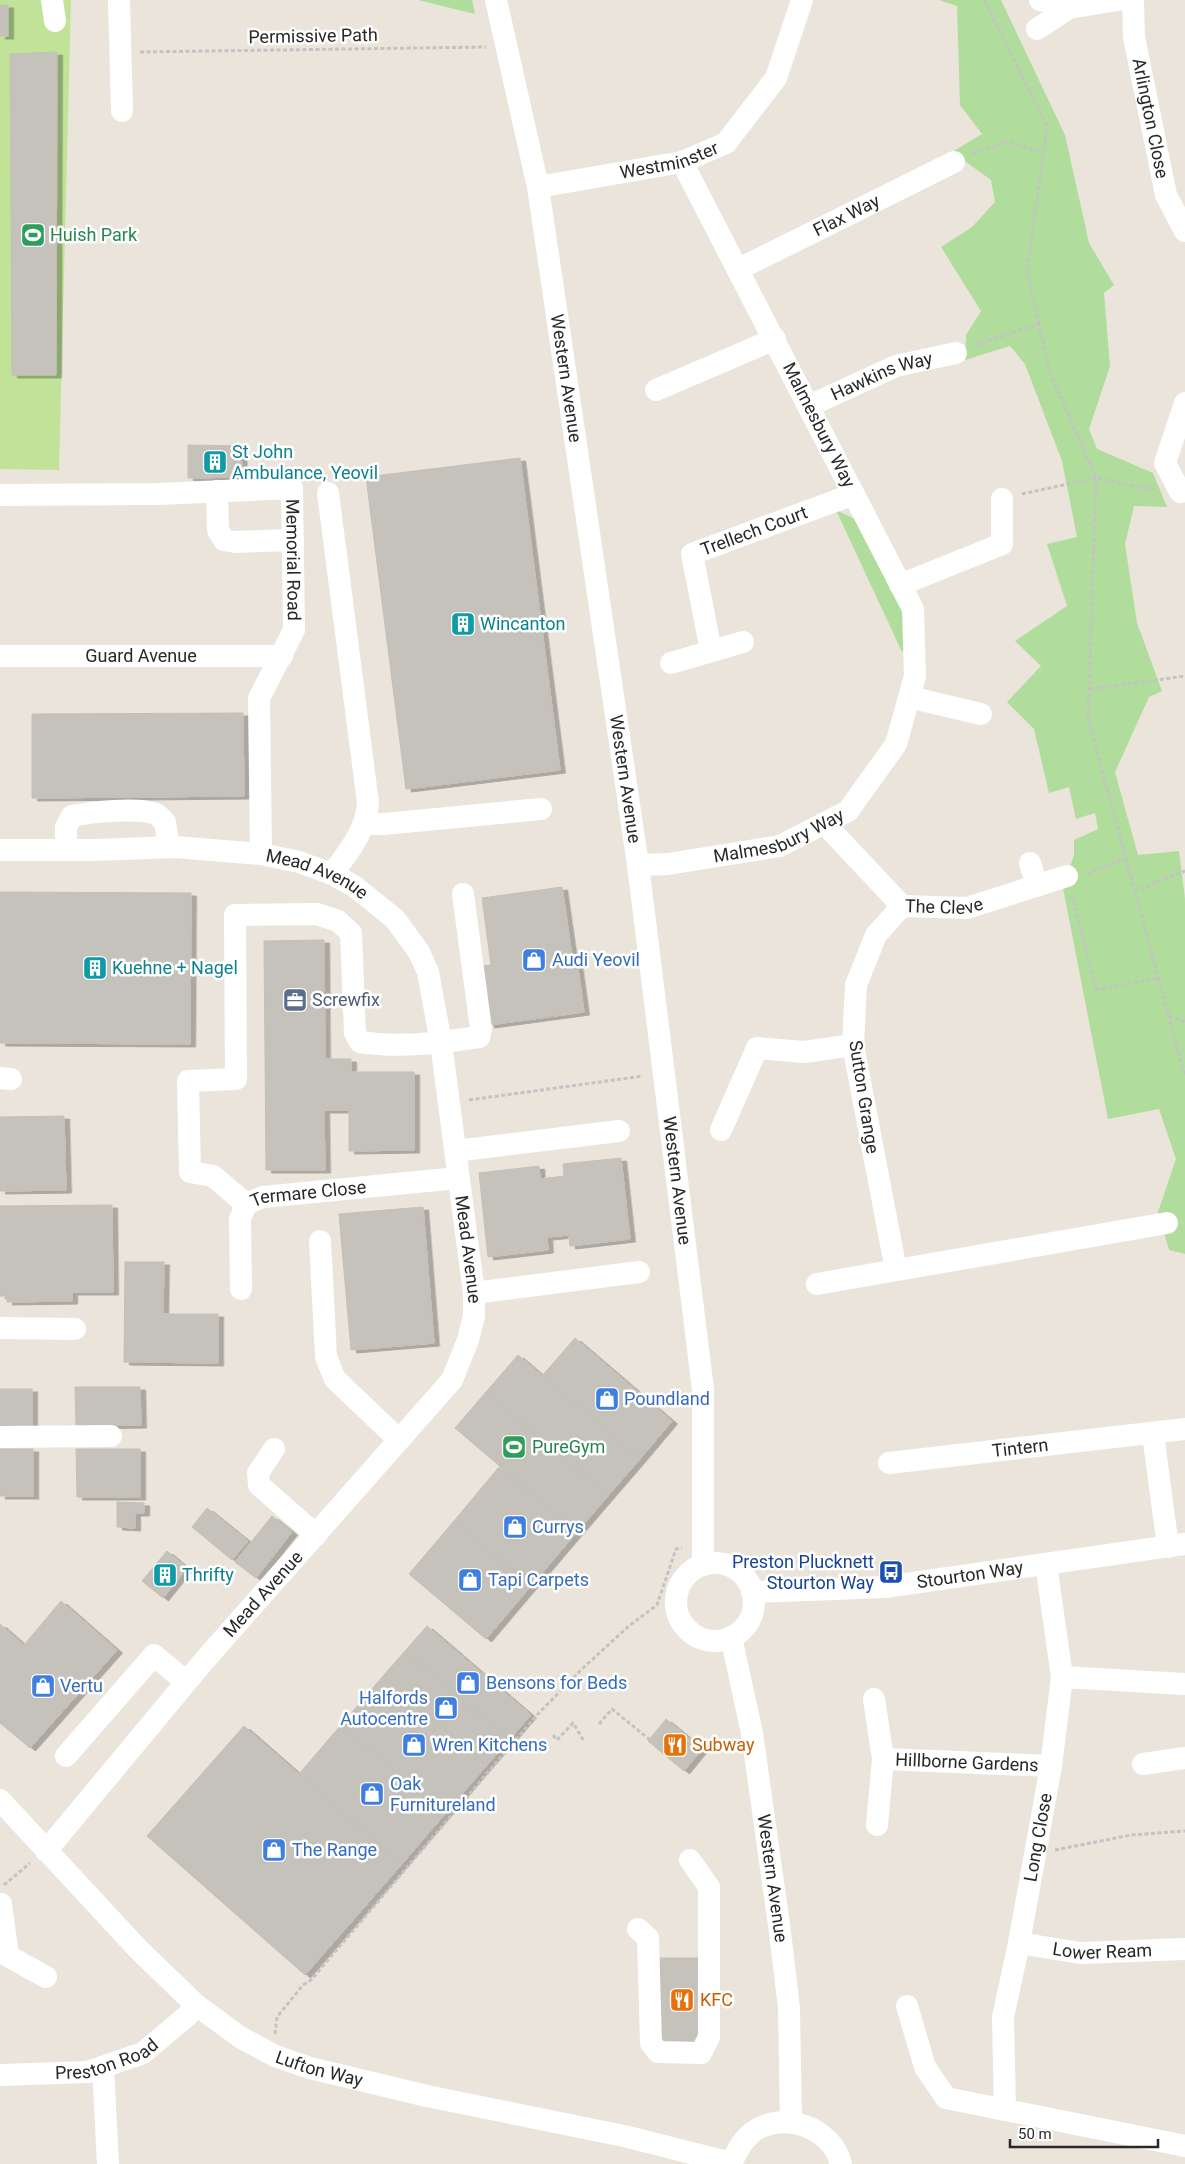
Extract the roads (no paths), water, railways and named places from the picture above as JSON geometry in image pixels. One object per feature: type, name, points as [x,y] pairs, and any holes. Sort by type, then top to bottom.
[{"type":"street","points":[[119,0],[122,111]]},
{"type":"street","name":"Western Avenue","points":[[496,0],[538,187],[638,865],[703,1390],[704,1565]]},
{"type":"street","name":"Westminster","points":[[538,187],[682,162],[726,143],[776,78],[802,0]]},
{"type":"street","points":[[1040,0],[1069,8]]},
{"type":"street","points":[[1037,29],[1069,8],[1118,0]]},
{"type":"street","name":"Arlington Close","points":[[1133,0],[1134,37],[1166,196],[1185,231]]},
{"type":"street","name":"Malmesbury Way","points":[[638,865],[668,864],[780,846],[848,811],[896,744],[915,676],[913,609],[739,269],[682,162]]},
{"type":"street","name":"Flax Way","points":[[739,269],[954,162]]},
{"type":"street","points":[[656,390],[775,339]]},
{"type":"street","name":"Hawkins Way","points":[[809,406],[896,366],[956,353]]},
{"type":"street","points":[[1183,492],[1165,463],[1185,403]]},
{"type":"street","name":"Memorial Road","points":[[0,496],[292,488],[294,630],[259,698],[261,854]]},
{"type":"street","points":[[217,491],[218,530],[224,540],[235,542],[293,540]]},
{"type":"street","points":[[328,493],[368,803],[367,815],[357,839],[332,874]]},
{"type":"street","name":"Trellech Court","points":[[711,651],[692,554],[854,494]]},
{"type":"street","points":[[900,585],[1002,544],[1002,499]]},
{"type":"street","points":[[672,663],[743,642]]},
{"type":"street","name":"Guard Avenue","points":[[0,656],[282,656]]},
{"type":"street","points":[[909,697],[981,714]]},
{"type":"street","points":[[364,824],[384,824],[541,809]]},
{"type":"street","points":[[66,850],[66,827],[72,816],[90,813],[141,811],[156,814],[165,822],[169,847]]},
{"type":"street","name":"The Cleve","points":[[824,823],[902,906],[966,908],[1067,876]]},
{"type":"street","name":"Mead Avenue","points":[[0,850],[169,847],[261,854],[299,862],[332,874],[354,886],[395,919],[419,952],[428,972],[441,1043],[474,1292],[474,1316],[468,1340],[452,1380],[186,1682],[46,1851]]},
{"type":"street","points":[[1030,863],[1037,886]]},
{"type":"street","points":[[246,1204],[213,1176],[190,1172],[188,1080],[236,1079],[235,915],[317,914],[338,921],[351,933],[356,1033],[360,1042],[380,1045],[441,1043],[479,1037],[481,1029],[464,894]]},
{"type":"street","name":"Sutton Grange","points":[[896,1270],[853,1045],[856,985],[876,935],[902,906]]},
{"type":"street","points":[[721,1130],[757,1048],[804,1052],[853,1045]]},
{"type":"street","points":[[455,1151],[619,1131]]},
{"type":"street","name":"Termare Close","points":[[241,1289],[240,1219],[246,1204],[263,1197],[458,1178]]},
{"type":"street","points":[[817,1284],[1167,1223]]},
{"type":"street","points":[[320,1241],[326,1357],[335,1379],[399,1440]]},
{"type":"street","points":[[474,1292],[639,1272]]},
{"type":"street","points":[[0,1328],[75,1329]]},
{"type":"street","name":"Tintern","points":[[889,1464],[1185,1430]]},
{"type":"street","points":[[1153,1434],[1176,1545]]},
{"type":"street","points":[[0,1437],[111,1436]]},
{"type":"street","points":[[274,1449],[258,1473],[259,1485],[316,1535]]},
{"type":"street","name":"Stourton Way","points":[[752,1592],[885,1587],[1176,1545]]},
{"type":"street","points":[[716,1563],[728,1565],[743,1576],[752,1592],[754,1603],[747,1624],[731,1637],[714,1640],[697,1636],[681,1620],[676,1598],[679,1587],[685,1577],[693,1570],[704,1565],[716,1563]]},
{"type":"street","name":"Long Close","points":[[1005,2110],[1003,2017],[1019,1943],[1051,1766],[1062,1677],[1046,1564]]},
{"type":"street","name":"Western Avenue","points":[[731,1637],[752,1733],[780,1932],[789,2008],[791,2122]]},
{"type":"street","points":[[66,1756],[154,1655],[186,1682]]},
{"type":"street","points":[[1062,1677],[1185,1684]]},
{"type":"street","name":"Hillborne Gardens","points":[[874,1699],[883,1759],[877,1825]]},
{"type":"street","points":[[1143,1764],[1185,1758]]},
{"type":"street","name":"Hillborne Gardens","points":[[883,1759],[1051,1766]]},
{"type":"street","name":"Lufton Way","points":[[0,1800],[138,1948],[195,2004],[240,2037],[275,2056],[310,2068],[427,2096],[624,2136],[731,2164]]},
{"type":"street","points":[[638,1929],[648,1938],[651,2043],[658,2052],[701,2053],[709,2037],[709,1887],[690,1860]]},
{"type":"street","points":[[1,1904],[4,1956],[46,1978]]},
{"type":"street","name":"Lower Ream","points":[[1019,1943],[1080,1953],[1185,1949]]},
{"type":"street","name":"Preston Road","points":[[0,2075],[88,2072],[143,2053],[188,2015],[195,2004]]},
{"type":"street","points":[[907,2006],[925,2067],[946,2098],[1185,2146]]},
{"type":"street","points":[[103,2067],[108,2164]]},
{"type":"street","points":[[731,2164],[739,2146],[753,2132],[771,2123],[791,2122],[807,2126],[821,2134],[833,2146],[841,2164]]},
{"type":"place","name":"Huish Park","points":[[33,235]]},
{"type":"place","name":"St John Ambulance, Yeovil","points":[[215,462]]},
{"type":"place","name":"Wincanton","points":[[463,624]]},
{"type":"place","name":"Audi Yeovil","points":[[534,960]]},
{"type":"place","name":"Kuehne + Nagel","points":[[95,968]]},
{"type":"place","name":"Screwfix","points":[[295,1000]]},
{"type":"place","name":"Poundland","points":[[607,1399]]},
{"type":"place","name":"PureGym","points":[[514,1447]]},
{"type":"place","name":"Currys","points":[[515,1527]]},
{"type":"place","name":"Preston Plucknett Stourton Way","points":[[891,1572]]},
{"type":"place","name":"Thrifty","points":[[165,1575]]},
{"type":"place","name":"Tapi Carpets","points":[[470,1580]]},
{"type":"place","name":"Bensons for Beds","points":[[468,1683]]},
{"type":"place","name":"Vertu","points":[[43,1686]]},
{"type":"place","name":"Halfords Autocentre","points":[[446,1708]]},
{"type":"place","name":"Wren Kitchens","points":[[414,1745]]},
{"type":"place","name":"Subway","points":[[675,1745]]},
{"type":"place","name":"Oak Furnitureland","points":[[372,1794]]},
{"type":"place","name":"The Range","points":[[274,1850]]},
{"type":"place","name":"KFC","points":[[682,2000]]}]
